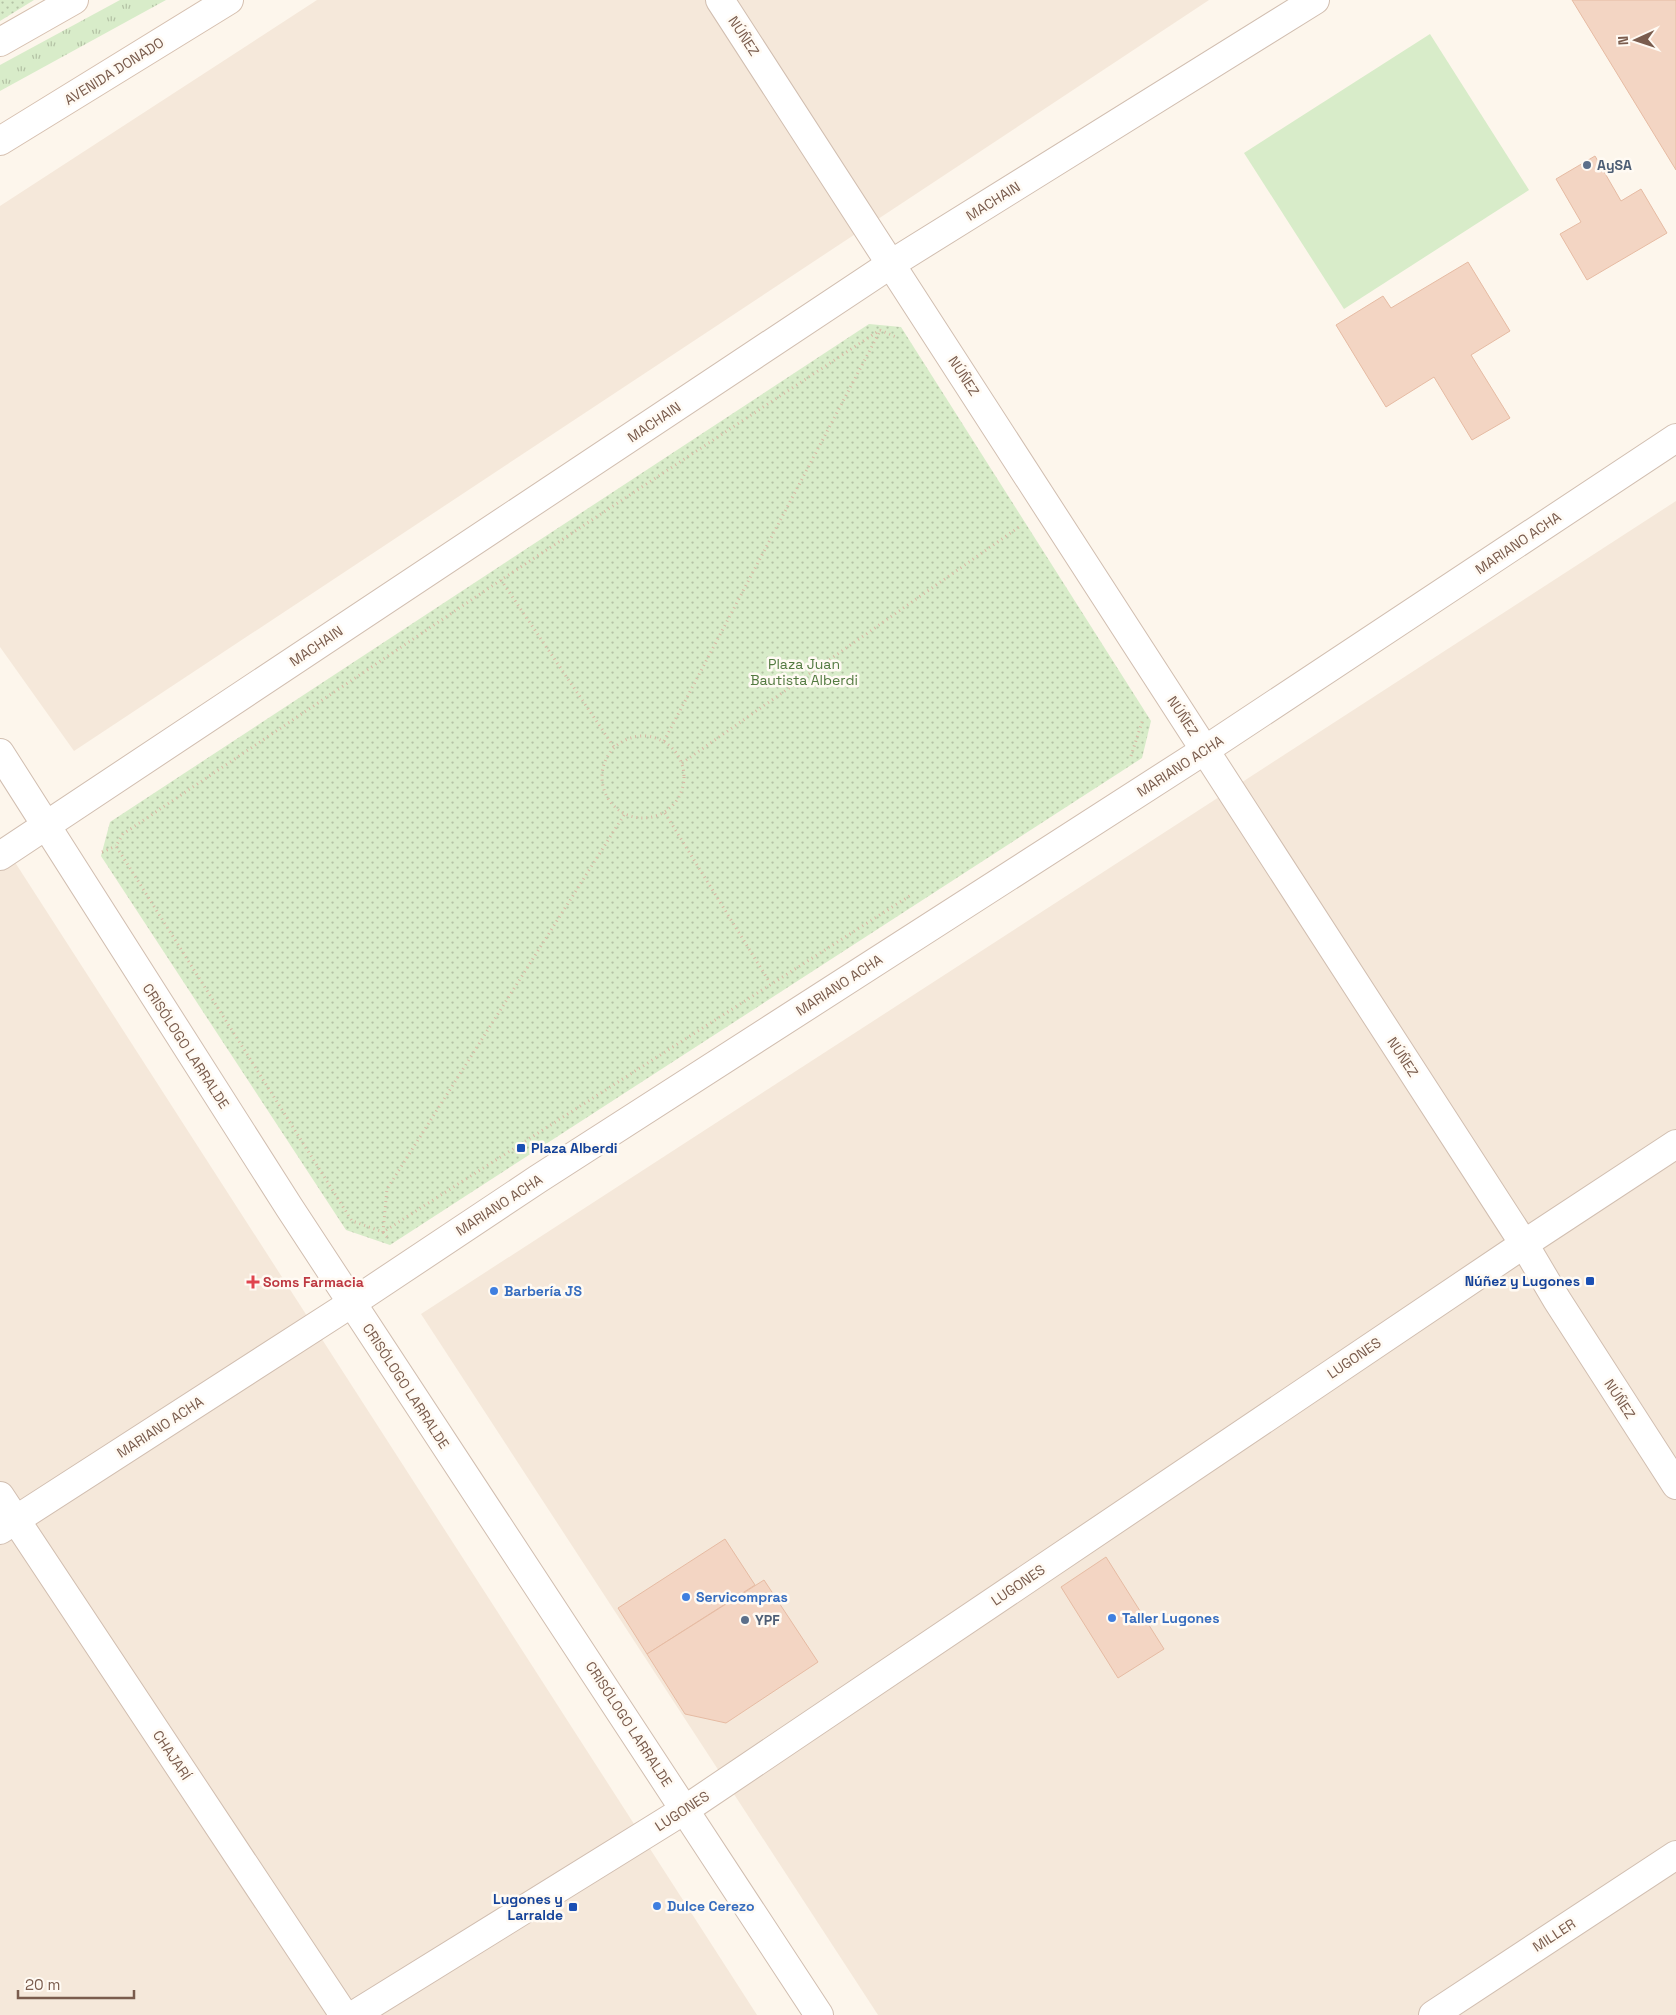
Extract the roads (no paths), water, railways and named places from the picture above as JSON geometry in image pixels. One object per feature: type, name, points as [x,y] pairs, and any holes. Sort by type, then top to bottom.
[{"type":"street","points":[[0,42],[74,0]]},
{"type":"street","name":"AVENIDA DONADO","points":[[0,141],[229,0]]},
{"type":"street","name":"NÚÑEZ","points":[[720,0],[1524,1244],[1557,1300],[1676,1485]]},
{"type":"street","name":"MACHAIN","points":[[0,856],[892,264],[1315,0]]},
{"type":"street","name":"MARIANO ACHA","points":[[8,1525],[1205,750],[1676,438]]},
{"type":"street","name":"CRISÓLOGO LARRALDE","points":[[0,753],[352,1303],[686,1809],[819,2015]]},
{"type":"street","name":"LUGONES","points":[[354,2015],[686,1809],[1524,1244],[1676,1144]]},
{"type":"street","name":"CHAJARÍ","points":[[0,1496],[8,1525],[344,2015]]},
{"type":"street","name":"MILLER","points":[[1433,2015],[1676,1855]]},
{"type":"place","name":"AySA","points":[[1587,165]]},
{"type":"place","name":"Plaza Alberdi","points":[[521,1148]]},
{"type":"place","name":"Núñez y Lugones","points":[[1590,1281]]},
{"type":"place","name":"Soms Farmacia","points":[[253,1282]]},
{"type":"place","name":"Barbería JS","points":[[494,1291]]},
{"type":"place","name":"Servicompras","points":[[686,1597]]},
{"type":"place","name":"Taller Lugones","points":[[1112,1618]]},
{"type":"place","name":"YPF","points":[[745,1620]]},
{"type":"place","name":"Dulce Cerezo","points":[[657,1906]]},
{"type":"place","name":"Lugones y Larralde","points":[[573,1907]]},
{"type":"park label","name":"Plaza Juan Bautista Alberdi","points":[[804,672]]}]
